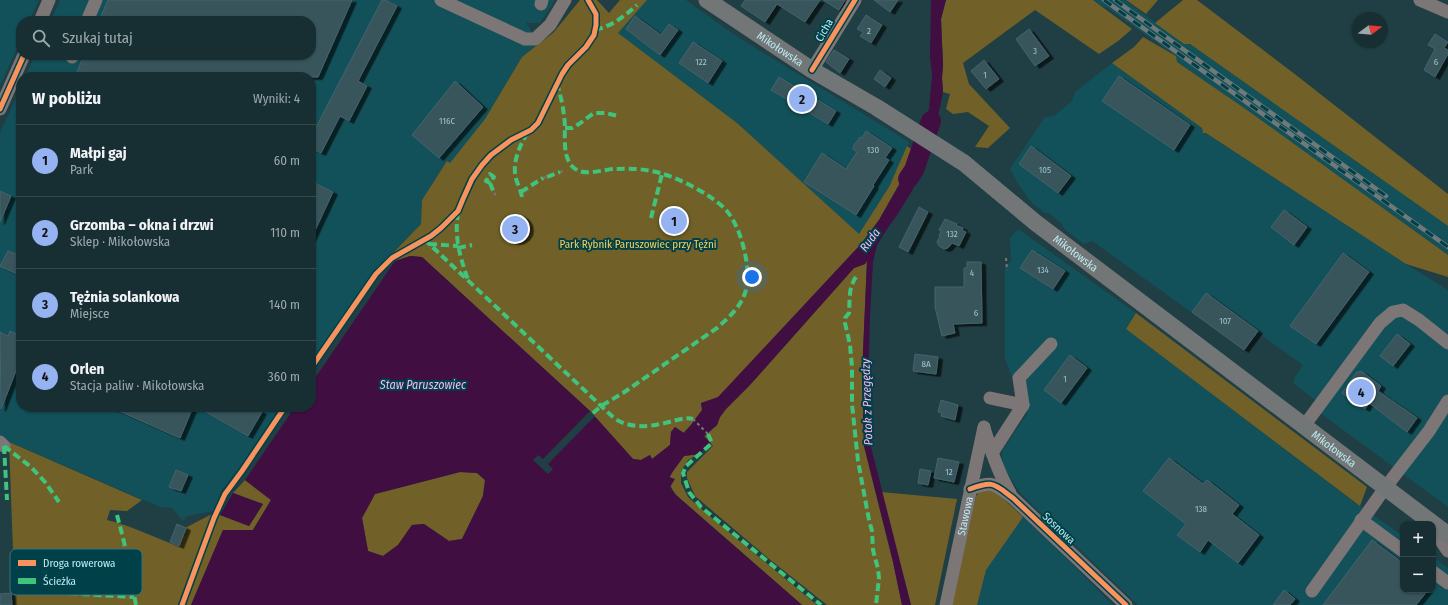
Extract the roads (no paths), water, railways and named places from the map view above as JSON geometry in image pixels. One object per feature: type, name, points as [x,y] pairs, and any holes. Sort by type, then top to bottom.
[{"type":"main road","name":"Mikołowska","points":[[707,0],[812,70],[941,147],[974,171],[1036,223],[1304,426],[1426,521]]},
{"type":"main road","name":"Mikołowska","points":[[1436,528],[1448,536]]},
{"type":"street","points":[[42,16],[49,0]]},
{"type":"street","points":[[89,16],[96,0]]},
{"type":"street","points":[[441,0],[525,39],[536,39],[550,25],[565,0]]},
{"type":"street","name":"Cicha","points":[[812,70],[855,0]]},
{"type":"street","points":[[1420,0],[1448,12]]},
{"type":"street","points":[[16,72],[22,60]]},
{"type":"street","points":[[0,109],[16,73]]},
{"type":"street","points":[[1304,426],[1380,323],[1393,312],[1403,310],[1419,320],[1448,343]]},
{"type":"street","points":[[970,489],[985,484],[998,482],[992,453],[1023,405],[1019,378],[1051,344]]},
{"type":"street","points":[[990,398],[1023,405]]},
{"type":"street","points":[[1312,591],[1361,520],[1429,431],[1448,401]]},
{"type":"street","name":"Stawowa","points":[[946,605],[984,427],[992,453]]},
{"type":"street","name":"Sosnowa","points":[[976,464],[998,482],[1126,605]]},
{"type":"street","points":[[1361,520],[1400,549]]},
{"type":"street","points":[[1436,533],[1448,551]]},
{"type":"street","points":[[1436,574],[1448,583]]},
{"type":"water","points":[[931,0],[946,0],[941,19],[943,92],[934,136],[923,128],[929,109],[932,75],[930,57]]},
{"type":"water","name":"Staw Paruszowiec","points":[[917,153],[927,160],[912,191],[877,245],[873,262],[868,388],[870,443],[911,605],[902,605],[893,562],[864,446],[862,375],[867,261],[865,264],[854,268],[749,386],[726,409],[720,417],[717,425],[704,436],[711,443],[699,454],[684,456],[669,477],[675,479],[670,487],[676,495],[802,605],[191,605],[223,530],[253,530],[271,500],[245,480],[292,412],[316,412],[316,377],[395,261],[410,256],[422,257],[590,411],[633,459],[641,460],[650,455],[652,459],[670,445],[671,432],[675,427],[684,433],[702,410],[701,403],[718,397],[861,244],[879,220]],"holes":[[[460,472],[477,473],[485,480],[483,496],[462,539],[449,541],[424,524],[412,525],[398,545],[383,556],[368,551],[362,518],[375,494]]]},
{"type":"water","points":[[233,493],[263,504],[249,526],[220,515]]},
{"type":"waterway","name":"Ruda","points":[[908,179],[914,170],[931,121]]},
{"type":"railway","points":[[1104,0],[1448,247]]},
{"type":"railway","points":[[1115,0],[1386,196]]},
{"type":"place","name":"Grzomba – okna i drzwi","points":[[802,99]]},
{"type":"place","name":"Małpi gaj","points":[[674,221]]},
{"type":"place","name":"Tężnia solankowa","points":[[515,229]]},
{"type":"place","name":"Orlen","points":[[1361,392]]},
{"type":"park label","name":"Park Rybnik Paruszowiec przy Tężni","points":[[638,244]]},
{"type":"water label","name":"Potok z Przegędzy","points":[[867,402]]}]
